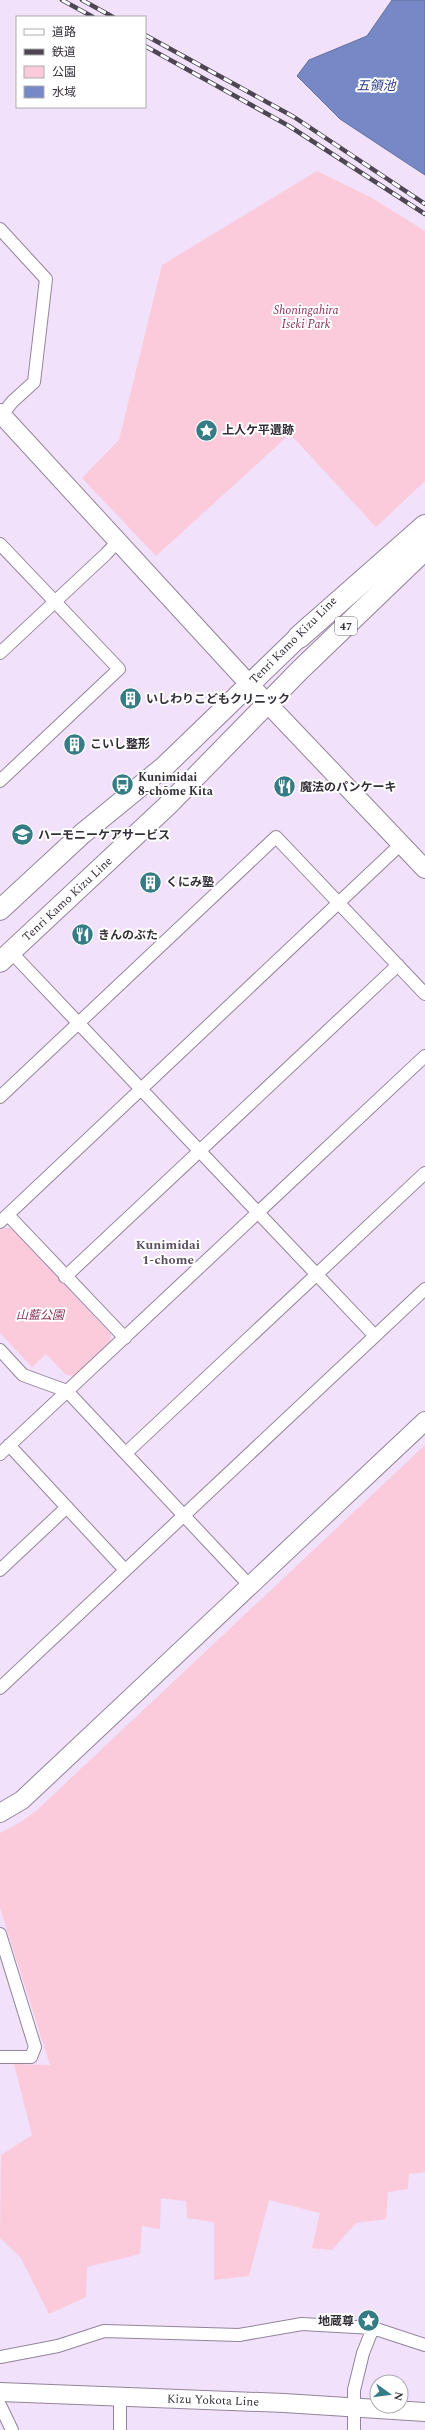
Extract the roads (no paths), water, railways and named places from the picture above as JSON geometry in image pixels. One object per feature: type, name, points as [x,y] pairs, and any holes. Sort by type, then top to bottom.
[{"type":"highway","points":[[299,637],[425,526]]},
{"type":"main road","name":"Tenri Kamo Kizu Line","points":[[0,910],[82,834],[165,766],[299,637],[343,591],[425,514]]},
{"type":"main road","name":"Tenri Kamo Kizu Line","points":[[5,957],[167,806],[268,703],[425,550]]},
{"type":"street","points":[[0,229],[46,279],[34,382],[1,414],[249,684],[425,869]]},
{"type":"street","points":[[0,653],[118,541]]},
{"type":"street","points":[[0,544],[119,669],[0,781]]},
{"type":"street","points":[[0,1097],[276,837],[425,994]]},
{"type":"street","points":[[125,1338],[4,1218],[140,1089],[340,904],[401,844]]},
{"type":"street","points":[[5,957],[78,1023],[375,1336]]},
{"type":"street","points":[[65,1277],[398,965]]},
{"type":"street","points":[[0,1454],[425,1056]]},
{"type":"street","points":[[126,1453],[425,1173]]},
{"type":"street","points":[[0,1688],[425,1289]]},
{"type":"street","points":[[0,1350],[23,1375],[67,1391],[250,1586]]},
{"type":"street","points":[[0,1813],[22,1800],[425,1421]]},
{"type":"street","points":[[9,1446],[125,1570]]},
{"type":"street","points":[[0,1570],[66,1507]]},
{"type":"street","points":[[0,1934],[35,2046],[31,2057],[0,2056]]},
{"type":"street","points":[[0,2357],[58,2346],[104,2331],[216,2336],[239,2335],[302,2324],[373,2328],[425,2345]]},
{"type":"street","points":[[354,2430],[354,2390],[363,2353],[373,2328]]},
{"type":"street","name":"Kizu Yokota Line","points":[[0,2392],[425,2412]]},
{"type":"street","points":[[120,2397],[120,2430]]},
{"type":"street","points":[[0,2405],[12,2430]]},
{"type":"water","name":"五領池","points":[[392,0],[425,0],[425,175],[340,119],[297,76],[309,60],[367,36]]},
{"type":"railway","points":[[62,0],[91,16]]},
{"type":"railway","points":[[82,0],[111,16]]},
{"type":"railway","points":[[146,36],[294,117],[425,204]]},
{"type":"railway","points":[[146,47],[289,126],[425,214]]},
{"type":"place","name":"上人ケ平遺跡","points":[[206,430]]},
{"type":"place","name":"いしわりこどもクリニック","points":[[131,699]]},
{"type":"place","name":"こいし整形","points":[[75,744]]},
{"type":"place","name":"Kunimidai 8-chōme Kita","points":[[123,784]]},
{"type":"place","name":"魔法のパンケーキ","points":[[285,787]]},
{"type":"place","name":"ハーモニーケアサービス","points":[[22,835]]},
{"type":"place","name":"くにみ塾","points":[[150,882]]},
{"type":"place","name":"きんのぶた","points":[[82,935]]},
{"type":"place","name":"地蔵尊","points":[[369,2321]]},
{"type":"district","name":"Kunimidai 1-chome","points":[[168,1252]]},
{"type":"park label","name":"Shoningahira Iseki Park","points":[[306,317]]},
{"type":"park label","name":"山藍公園","points":[[40,1315]]}]
